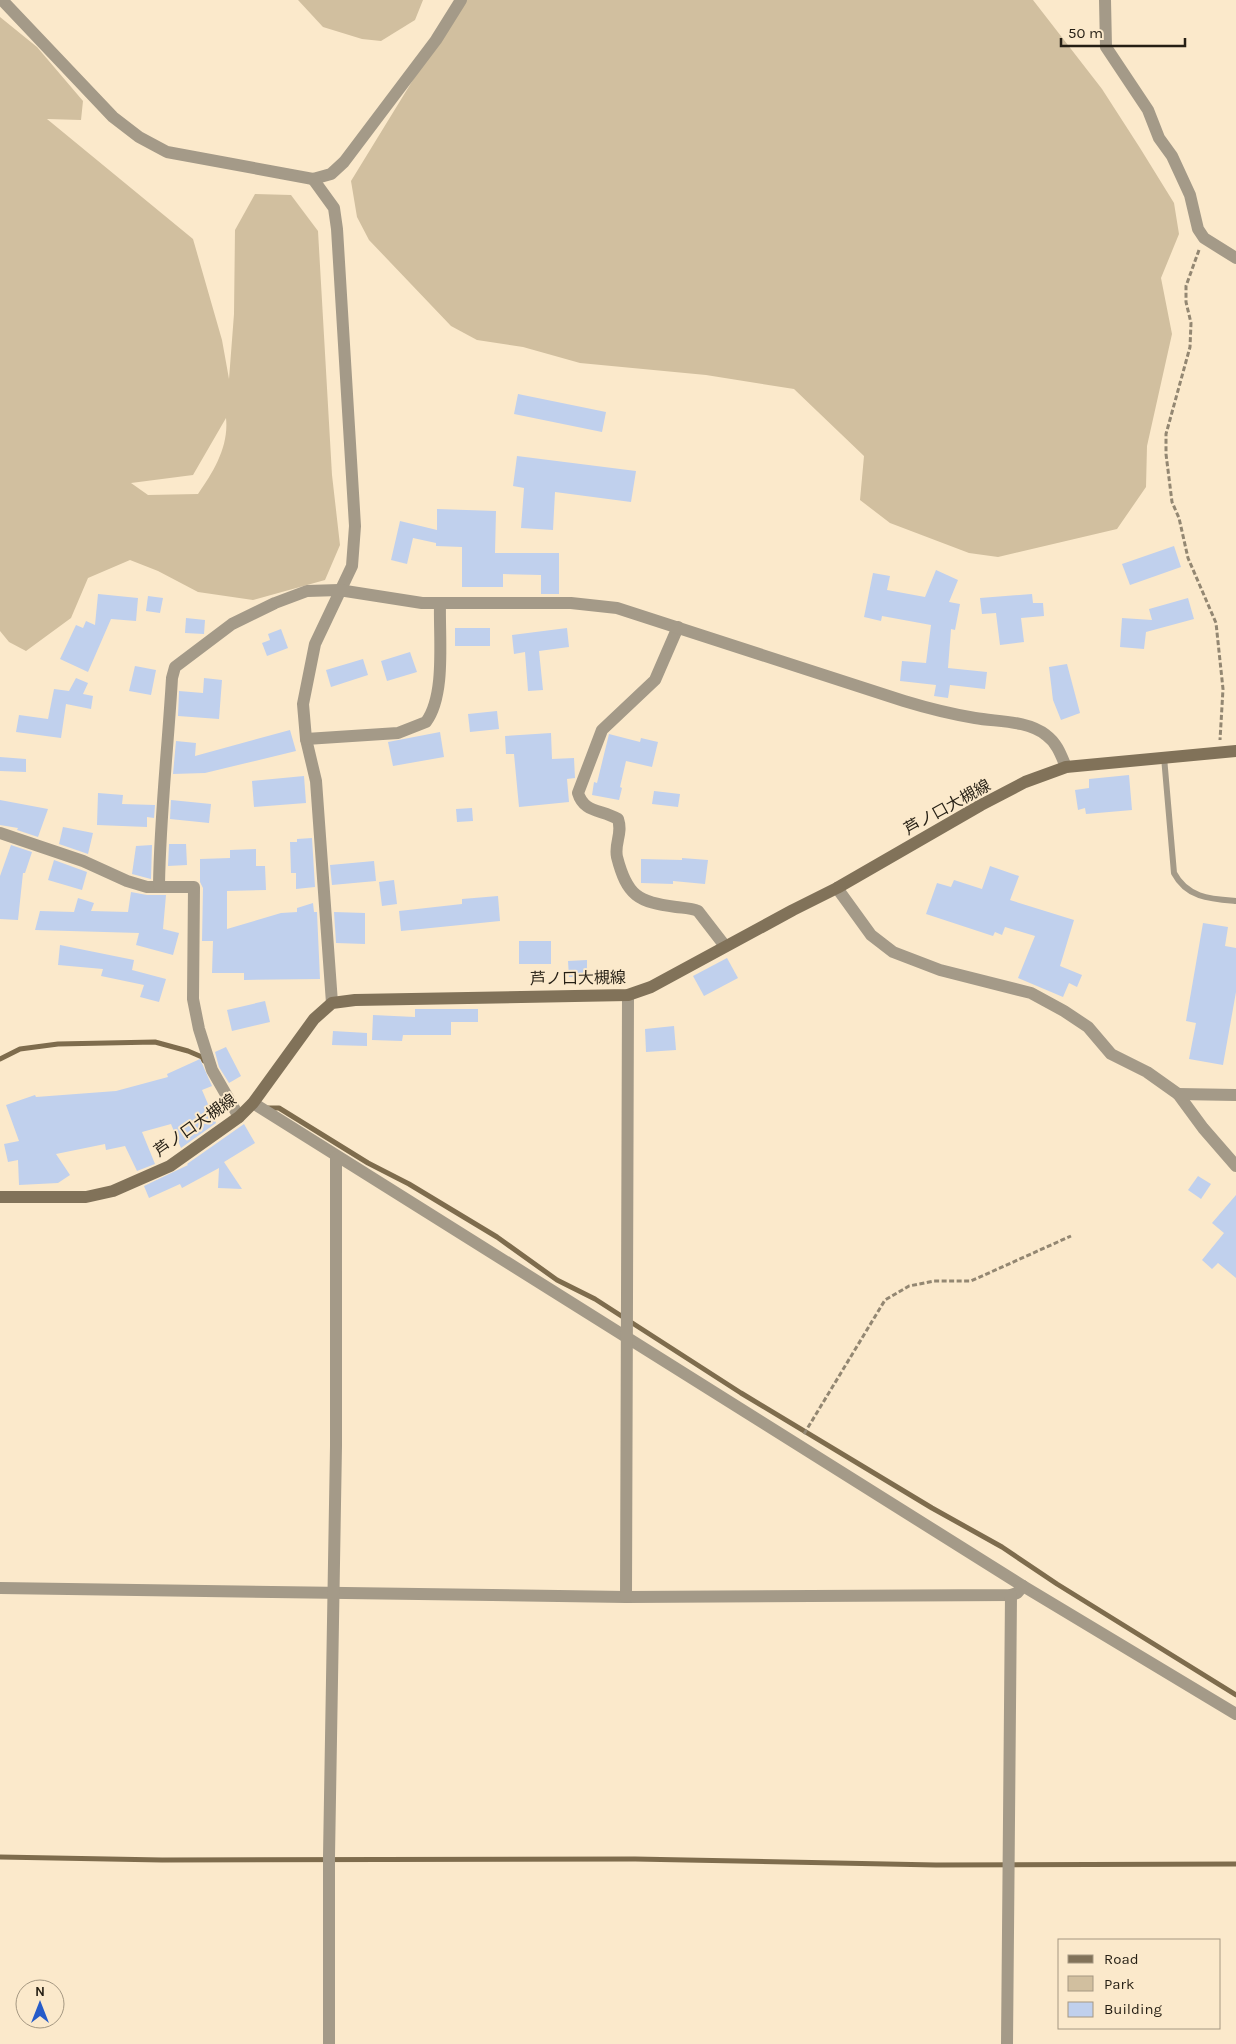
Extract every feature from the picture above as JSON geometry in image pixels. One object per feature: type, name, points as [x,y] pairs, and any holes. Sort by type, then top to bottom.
[{"type":"main road","name":"芦ノ口大槻線","points":[[0,1197],[86,1197],[113,1191],[170,1166],[239,1117],[253,1104],[314,1019],[332,1004],[354,1000],[628,995],[651,987],[837,888],[981,805],[1025,782],[1066,767],[1236,751]]},
{"type":"street","points":[[2,0],[112,117],[139,137],[167,152],[313,178],[331,174],[344,162],[436,40],[461,0]]},
{"type":"street","points":[[1105,0],[1104,31],[1106,47],[1148,110],[1159,138],[1172,156],[1190,195],[1198,229],[1204,238],[1236,258]]},
{"type":"street","points":[[313,178],[334,208],[337,230],[355,526],[352,566],[315,644],[303,704],[306,739],[316,780],[332,1004]]},
{"type":"street","points":[[159,886],[160,836],[175,667],[232,624],[275,602],[300,593],[339,590],[422,603],[571,603],[617,608],[904,701],[947,713],[1030,727],[1045,734],[1052,741],[1060,752],[1066,767]]},
{"type":"street","points":[[306,739],[398,733],[426,722],[436,705],[438,689],[440,604]]},
{"type":"street","points":[[678,628],[655,680],[602,730],[578,793],[584,806],[609,813],[618,819],[621,834],[617,855],[629,886],[636,897],[650,904],[698,912],[726,946]]},
{"type":"street","points":[[0,833],[84,861],[126,881],[147,886],[194,887],[192,999],[212,1070],[239,1117]]},
{"type":"street","points":[[837,888],[871,935],[893,952],[940,970],[1031,993],[1051,1002],[1088,1027],[1111,1054],[1147,1072],[1178,1094],[1203,1128],[1236,1166]]},
{"type":"street","points":[[626,1597],[628,995]]},
{"type":"street","points":[[1178,1094],[1236,1095]]},
{"type":"street","points":[[253,1104],[627,1336],[690,1379],[797,1446],[1023,1586],[1236,1714]]},
{"type":"street","points":[[329,2044],[336,1157]]},
{"type":"street","points":[[0,1588],[626,1597],[1011,1595],[1017,1593],[1023,1586]]},
{"type":"street","points":[[1007,2044],[1011,1595]]},
{"type":"lane","points":[[1164,757],[1174,873],[1179,882],[1194,894],[1214,900],[1236,901]]},
{"type":"path","points":[[1204,238],[1186,286],[1186,302],[1191,323],[1190,347],[1166,434],[1166,454],[1172,502],[1180,518],[1188,558],[1216,623],[1222,689],[1219,753]]},
{"type":"path","points":[[797,1446],[885,1300],[909,1286],[934,1281],[971,1281],[1071,1236]]},
{"type":"green space","points":[[298,0],[423,0],[415,20],[381,41],[362,39],[323,27]]},
{"type":"green space","points":[[462,0],[1033,0],[1102,89],[1140,148],[1174,203],[1179,234],[1161,278],[1172,334],[1147,446],[1146,487],[1117,529],[998,557],[969,553],[890,523],[860,500],[864,456],[794,389],[706,375],[580,363],[523,347],[477,340],[451,326],[369,240],[357,217],[351,181]]},
{"type":"green space","points":[[0,17],[37,47],[83,101],[81,120],[47,119],[193,239],[222,340],[229,379],[234,314],[235,230],[255,194],[291,195],[318,231],[332,475],[340,545],[325,580],[253,600],[198,592],[158,571],[130,560],[88,578],[71,618],[26,651],[9,642],[0,631]],"holes":[[[226,418],[223,448],[219,458],[198,494],[148,495],[131,483],[193,475]]]},
{"type":"building","points":[[518,394],[606,412],[602,432],[514,414]]},
{"type":"building","points":[[517,456],[636,471],[631,502],[555,492],[553,530],[521,528],[524,488],[513,486]]},
{"type":"building","points":[[437,509],[496,511],[495,553],[559,553],[559,594],[541,594],[541,575],[503,574],[503,587],[462,587],[462,547],[436,546],[436,543],[413,538],[407,564],[391,560],[400,521],[437,530]]},
{"type":"building","points":[[1174,546],[1181,567],[1130,585],[1122,564]]},
{"type":"building","points":[[936,570],[958,580],[949,602],[960,604],[955,630],[951,629],[948,668],[987,672],[985,689],[950,685],[948,698],[934,696],[936,685],[900,681],[902,661],[926,663],[931,625],[882,616],[881,621],[864,617],[873,573],[890,576],[887,590],[925,597]]},
{"type":"building","points":[[98,594],[138,598],[136,621],[111,619],[88,672],[60,659],[76,625],[83,628],[86,621],[95,625]]},
{"type":"building","points":[[1032,594],[1033,603],[1043,603],[1044,616],[1021,618],[1024,642],[1000,645],[996,613],[982,614],[980,598]]},
{"type":"building","points":[[148,596],[163,598],[160,613],[146,611]]},
{"type":"building","points":[[1188,598],[1194,619],[1146,632],[1144,649],[1120,647],[1122,618],[1152,620],[1149,609]]},
{"type":"building","points":[[186,618],[205,620],[204,634],[185,633]]},
{"type":"building","points":[[455,628],[490,628],[490,646],[455,646]]},
{"type":"building","points":[[567,628],[569,647],[539,651],[543,690],[528,691],[525,652],[514,654],[512,635]]},
{"type":"building","points":[[281,629],[288,648],[267,656],[262,643],[270,640],[268,634]]},
{"type":"building","points":[[410,652],[417,672],[387,681],[381,661]]},
{"type":"building","points":[[363,659],[368,675],[331,687],[326,670]]},
{"type":"building","points":[[1067,664],[1080,713],[1061,720],[1053,700],[1049,667]]},
{"type":"building","points":[[135,666],[156,670],[151,695],[129,691]]},
{"type":"building","points":[[76,678],[88,683],[83,694],[93,696],[91,709],[66,704],[61,738],[16,732],[19,715],[48,719],[54,689],[69,691]]},
{"type":"building","points":[[204,678],[222,680],[219,719],[178,716],[179,691],[203,693]]},
{"type":"building","points":[[497,711],[499,729],[470,732],[468,714]]},
{"type":"building","points":[[290,730],[296,751],[205,773],[173,774],[176,741],[196,743],[195,756]]},
{"type":"building","points":[[440,732],[444,757],[393,766],[388,742]]},
{"type":"building","points":[[551,733],[552,759],[574,758],[575,778],[567,779],[569,802],[519,807],[514,754],[506,754],[505,736]]},
{"type":"building","points":[[609,734],[640,742],[641,738],[658,742],[652,767],[626,761],[619,800],[592,795],[594,782],[597,783]]},
{"type":"building","points":[[0,757],[26,759],[26,772],[0,771]]},
{"type":"building","points":[[1129,775],[1132,810],[1086,814],[1085,808],[1078,810],[1075,790],[1089,788],[1089,779]]},
{"type":"building","points":[[304,776],[306,803],[254,807],[252,781]]},
{"type":"building","points":[[654,791],[680,794],[678,807],[652,804]]},
{"type":"building","points":[[98,793],[123,795],[122,804],[155,805],[154,818],[147,817],[147,827],[97,825]]},
{"type":"building","points":[[0,800],[48,809],[38,837],[17,830],[18,828],[0,825]]},
{"type":"building","points":[[171,800],[211,804],[209,823],[170,819]]},
{"type":"building","points":[[472,808],[473,821],[457,822],[456,809]]},
{"type":"building","points":[[63,827],[93,833],[88,854],[59,844]]},
{"type":"building","points":[[312,838],[315,887],[296,889],[296,873],[291,873],[290,842],[297,842],[297,839]]},
{"type":"building","points":[[169,844],[186,844],[187,865],[168,866]]},
{"type":"building","points":[[11,845],[32,852],[25,873],[23,873],[18,920],[0,919],[0,876]]},
{"type":"building","points":[[152,845],[151,879],[132,874],[136,846]]},
{"type":"building","points":[[256,849],[256,866],[265,866],[266,890],[227,891],[227,929],[281,913],[297,912],[297,908],[313,903],[314,912],[317,912],[320,979],[244,980],[244,973],[212,973],[213,941],[202,941],[203,888],[200,882],[200,859],[230,858],[230,850]]},
{"type":"building","points":[[682,858],[708,860],[705,884],[673,881],[673,884],[641,883],[641,859],[682,860]]},
{"type":"building","points":[[54,860],[87,872],[82,890],[48,880]]},
{"type":"building","points":[[374,861],[376,881],[332,885],[330,865]]},
{"type":"building","points":[[990,866],[1019,876],[1010,900],[1074,920],[1060,966],[1082,975],[1077,987],[1069,983],[1063,997],[1018,978],[1035,936],[1005,927],[1002,935],[995,932],[993,936],[926,914],[937,883],[951,887],[954,880],[982,889]]},
{"type":"building","points":[[394,880],[397,904],[382,906],[379,882]]},
{"type":"building","points":[[131,892],[147,895],[166,895],[163,929],[179,933],[173,955],[136,945],[139,933],[35,930],[40,911],[74,912],[78,898],[94,903],[91,911],[128,912]]},
{"type":"building","points":[[498,896],[500,921],[401,931],[399,911],[462,904],[462,899]]},
{"type":"building","points":[[334,912],[365,913],[365,944],[336,943]]},
{"type":"building","points":[[1203,923],[1228,927],[1225,946],[1236,948],[1236,992],[1223,1065],[1189,1059],[1196,1023],[1186,1021]]},
{"type":"building","points":[[519,941],[551,941],[551,964],[519,964]]},
{"type":"building","points":[[60,945],[134,960],[132,970],[166,979],[159,1002],[140,997],[144,985],[101,976],[103,969],[58,965]]},
{"type":"building","points":[[727,958],[738,978],[704,996],[693,976]]},
{"type":"building","points":[[587,960],[587,977],[569,977],[568,961]]},
{"type":"building","points":[[265,1001],[270,1022],[232,1031],[227,1010]]},
{"type":"building","points":[[415,1009],[478,1009],[478,1022],[451,1022],[451,1035],[403,1035],[402,1041],[372,1040],[373,1015],[415,1017]]},
{"type":"building","points":[[674,1026],[676,1050],[646,1052],[645,1029]]},
{"type":"building","points":[[333,1031],[367,1033],[367,1046],[332,1045]]},
{"type":"building","points":[[226,1047],[241,1076],[229,1083],[219,1067],[215,1052]]},
{"type":"building","points":[[200,1059],[212,1086],[202,1090],[216,1123],[181,1148],[171,1124],[142,1132],[155,1164],[137,1171],[125,1146],[106,1150],[105,1144],[56,1154],[70,1175],[58,1183],[19,1185],[18,1160],[8,1162],[4,1144],[19,1141],[6,1105],[35,1095],[36,1097],[116,1091],[168,1077],[167,1074]]},
{"type":"building","points":[[244,1124],[255,1143],[224,1162],[242,1189],[218,1188],[219,1168],[182,1188],[180,1184],[149,1198],[144,1186],[188,1165]]},
{"type":"building","points":[[1198,1176],[1211,1184],[1201,1199],[1188,1190]]},
{"type":"building","points":[[1236,1195],[1236,1278],[1218,1263],[1212,1269],[1202,1260],[1224,1233],[1212,1223]]},
{"type":"waterway","points":[[0,1059],[20,1049],[58,1044],[155,1042],[188,1051],[202,1057],[204,1061]]},
{"type":"waterway","points":[[268,1108],[279,1108],[368,1163],[409,1184],[497,1237],[557,1280],[595,1299],[741,1393],[932,1508],[1002,1547],[1057,1584],[1236,1695]]},
{"type":"waterway","points":[[0,1857],[162,1860],[635,1859],[936,1865],[1236,1864]]}]
